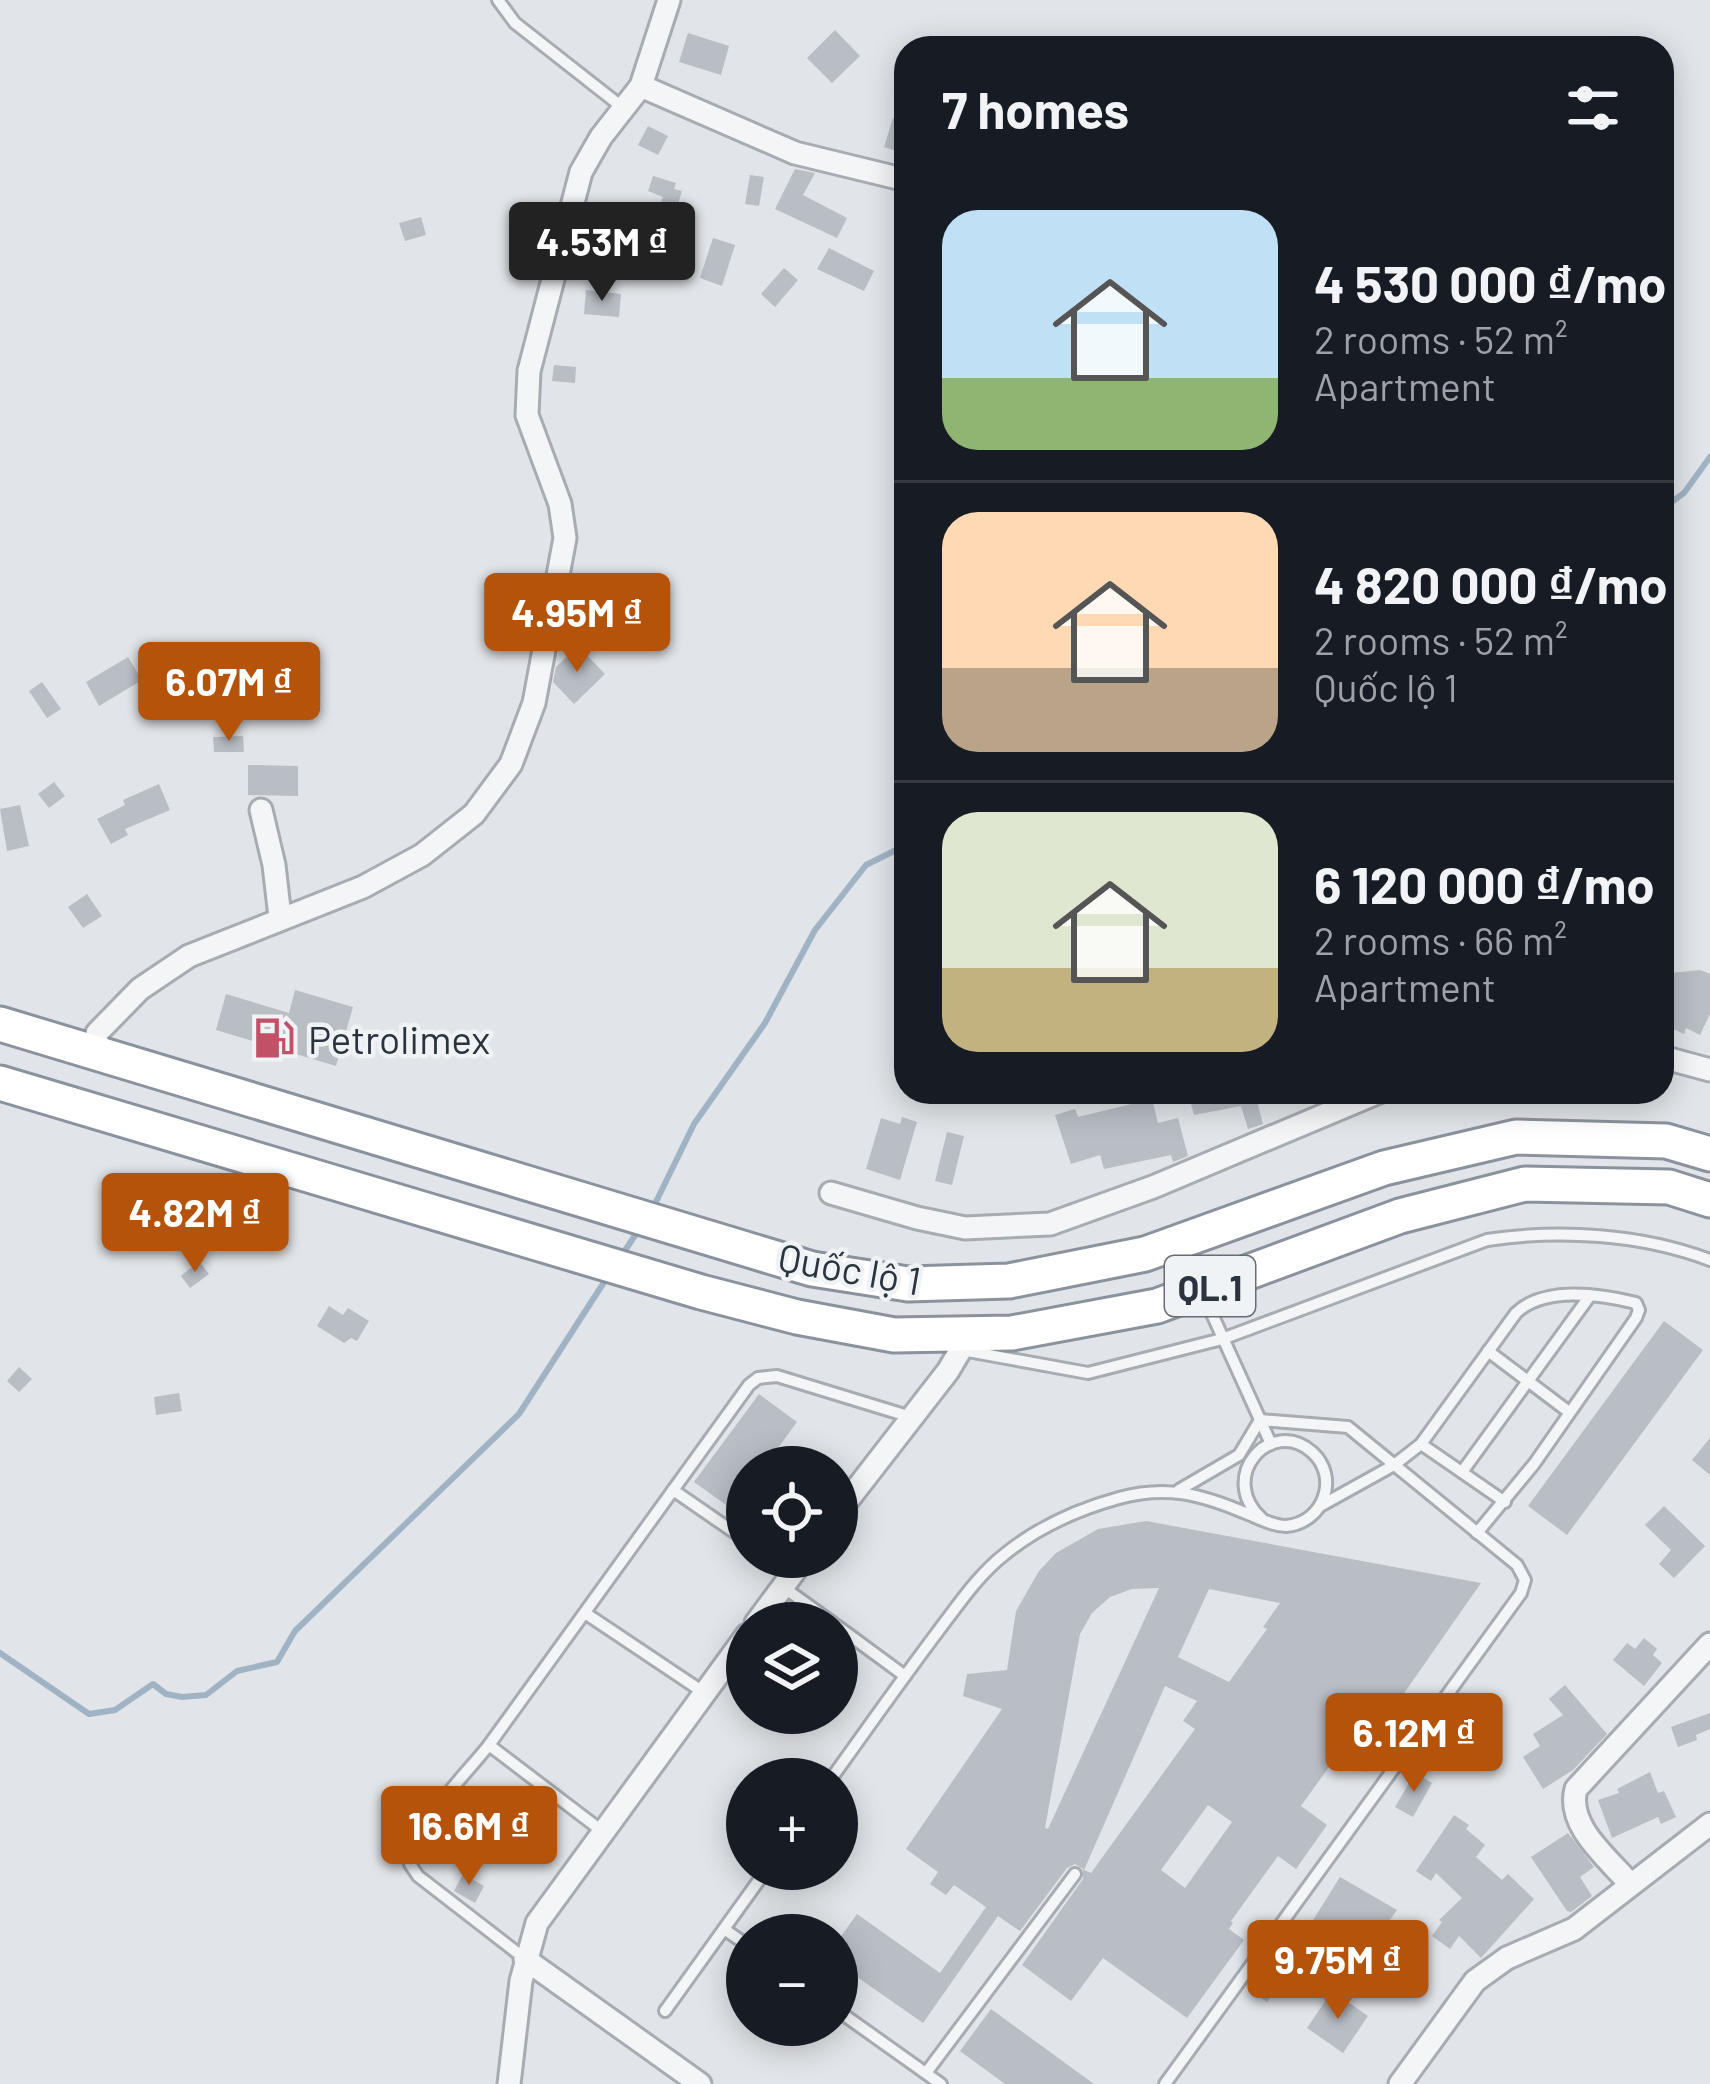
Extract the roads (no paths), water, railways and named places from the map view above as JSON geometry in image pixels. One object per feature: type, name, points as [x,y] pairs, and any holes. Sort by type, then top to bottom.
[{"type":"highway","name":"Quốc lộ 1","points":[[0,1024],[812,1268],[908,1284],[1009,1281],[1145,1254],[1384,1168],[1516,1137],[1666,1141],[1710,1154]]},
{"type":"highway","points":[[163,1131],[173,1076]]},
{"type":"highway","name":"Quốc lộ 1","points":[[0,1083],[701,1292],[797,1317],[964,1342],[1157,1306],[1400,1216],[1525,1184],[1669,1187],[1710,1200]]},
{"type":"highway","points":[[1179,1242],[1202,1289]]},
{"type":"street","points":[[96,1053],[98,1033],[140,989],[189,956],[363,886],[422,855],[491,795],[520,746],[534,703],[565,538],[560,505],[530,431],[526,386],[574,194],[590,155],[641,86],[669,0]]},
{"type":"street","points":[[641,86],[795,153],[894,177]]},
{"type":"street","points":[[261,810],[280,917]]},
{"type":"street","points":[[1674,1060],[1710,1070]]},
{"type":"street","points":[[831,1193],[965,1228],[1022,1228],[1153,1187],[1350,1104]]},
{"type":"street","points":[[858,1486],[948,1371],[964,1342]]},
{"type":"street","points":[[1630,1884],[1578,1820],[1576,1789],[1710,1644]]},
{"type":"street","points":[[509,2084],[525,1959],[537,1923],[726,1663]]},
{"type":"street","points":[[1400,2084],[1475,1981],[1507,1958],[1574,1929],[1710,1824]]},
{"type":"street","points":[[525,1959],[700,2084]]},
{"type":"lane","points":[[498,0],[515,23],[622,107]]},
{"type":"lane","points":[[964,1342],[1088,1373],[1222,1339],[1487,1240],[1543,1235],[1621,1239],[1659,1244],[1710,1260]]},
{"type":"lane","points":[[1202,1289],[1271,1444]]},
{"type":"lane","points":[[1179,1490],[1288,1526],[1313,1516],[1322,1505],[1394,1465],[1421,1444],[1516,1312],[1530,1300],[1551,1296],[1631,1301],[1639,1314],[1478,1533]]},
{"type":"lane","points":[[1462,1472],[1589,1297]]},
{"type":"lane","points":[[1488,1351],[1569,1412]]},
{"type":"lane","points":[[525,1959],[418,1876],[410,1864],[417,1839],[749,1385],[765,1376],[794,1380],[911,1417]]},
{"type":"lane","points":[[1165,2084],[1526,1580],[1522,1570],[1478,1533],[1340,1424],[1260,1420]]},
{"type":"lane","points":[[846,1758],[982,1576],[1026,1539],[1118,1498],[1179,1490],[1239,1455],[1260,1420]]},
{"type":"lane","points":[[1262,1519],[1245,1497],[1243,1483],[1253,1456],[1271,1444],[1292,1442],[1316,1455],[1327,1479],[1322,1505]]},
{"type":"lane","points":[[1421,1444],[1505,1502]]},
{"type":"lane","points":[[673,1490],[726,1527]]},
{"type":"lane","points":[[799,1578],[817,1602]]},
{"type":"lane","points":[[585,1613],[703,1693]]},
{"type":"lane","points":[[858,1642],[905,1676]]},
{"type":"lane","points":[[489,1745],[602,1831]]},
{"type":"lane","points":[[926,2073],[1075,1874]]},
{"type":"lane","points":[[664,2011],[752,1890]]},
{"type":"lane","points":[[858,2025],[940,2084]]},
{"type":"waterway","points":[[1674,500],[1710,457]]},
{"type":"waterway","points":[[652,1210],[694,1124],[765,1023],[815,930],[866,865],[894,851]]},
{"type":"waterway","points":[[622,1255],[638,1231]]},
{"type":"waterway","points":[[0,1653],[89,1714],[115,1710],[153,1684],[166,1694],[206,1695],[237,1671],[277,1662],[295,1631],[519,1414],[608,1276]]},
{"type":"place","name":"Petrolimex","points":[[274,1038]]}]
